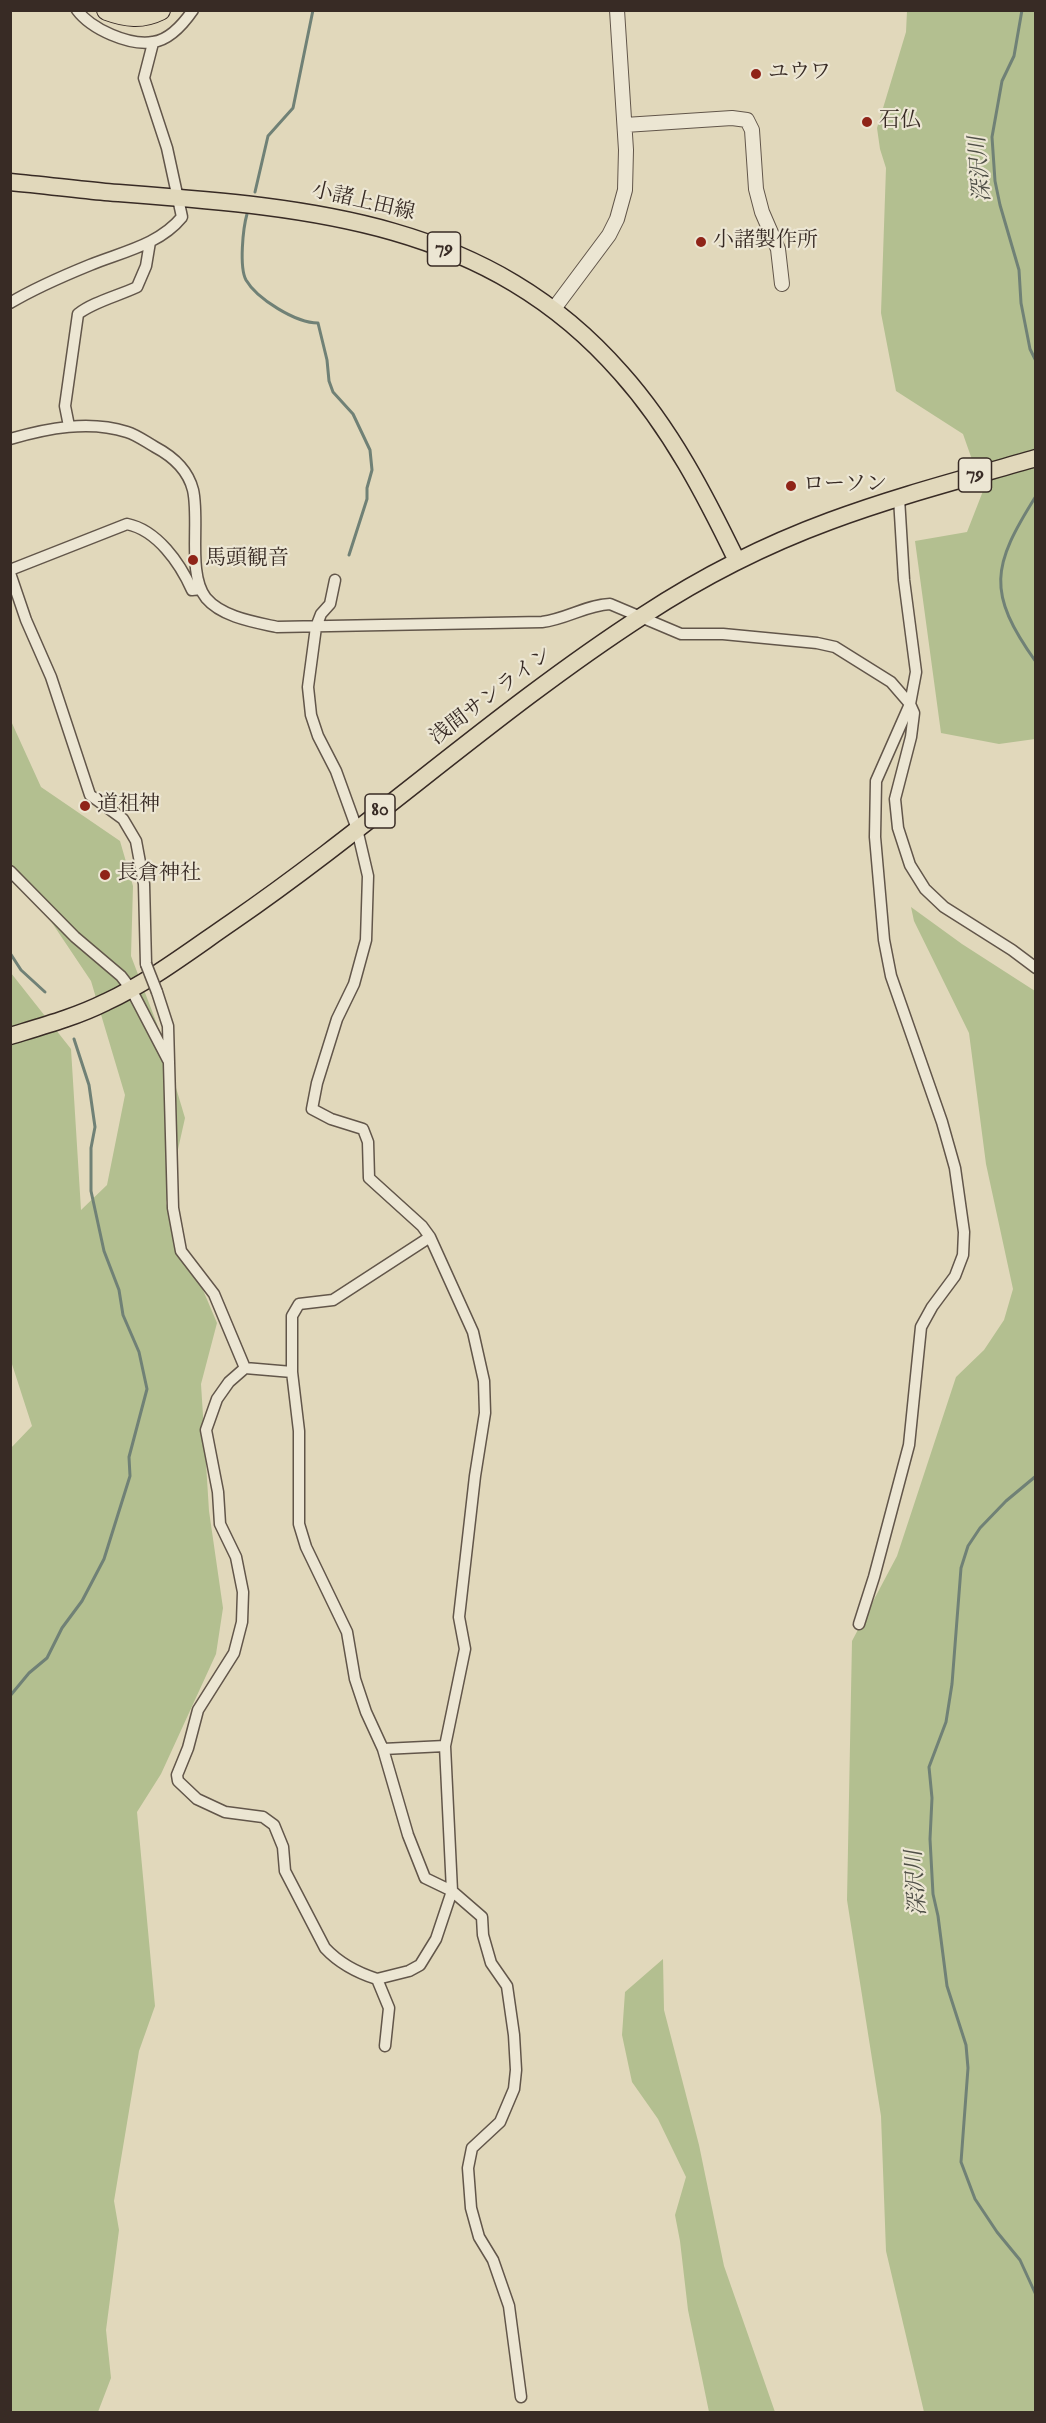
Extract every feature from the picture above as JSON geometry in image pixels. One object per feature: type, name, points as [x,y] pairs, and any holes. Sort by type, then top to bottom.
[{"type":"highway","points":[[107,10],[130,17],[140,17],[160,10]]},
{"type":"main road","name":"小諸上田線","points":[[10,182],[179,197],[322,214],[398,232],[435,245],[492,272],[524,289],[553,310],[601,351],[654,414],[687,464],[737,561]]},
{"type":"main road","name":"浅間サンライン","points":[[10,1036],[77,1015],[131,989],[280,889],[479,735],[641,617],[737,561],[829,521],[915,492],[1035,458]]},
{"type":"street","points":[[77,10],[92,25],[104,32],[116,37],[153,43],[171,33],[193,10]]},
{"type":"street","points":[[553,310],[598,253],[617,219],[625,190],[624,125],[617,10]]},
{"type":"street","points":[[10,303],[89,265],[150,242],[175,225],[182,217],[166,148],[144,78],[153,43]]},
{"type":"street","points":[[624,125],[732,118],[747,120],[752,130],[756,189],[762,212],[778,249],[782,284]]},
{"type":"street","points":[[69,426],[65,406],[78,314],[86,307],[137,287],[146,266],[150,242]]},
{"type":"street","points":[[10,439],[69,426],[106,426],[129,432],[169,454],[183,468],[193,490],[197,573],[201,589],[217,606],[233,615],[255,622],[276,627],[542,622],[559,620],[599,604],[610,604],[681,634],[723,633],[835,647],[891,682],[910,704],[914,713],[911,737],[895,799],[898,828],[910,865],[925,889],[944,907],[1012,950],[1035,968]]},
{"type":"street","points":[[859,1624],[874,1577],[909,1445],[921,1327],[932,1307],[955,1276],[963,1255],[964,1232],[955,1168],[942,1122],[891,976],[884,940],[875,837],[876,781],[910,704],[916,672],[903,580],[899,498]]},
{"type":"street","points":[[201,589],[192,590],[183,570],[149,535],[138,526],[127,524],[10,572],[26,620],[51,677],[90,795],[123,819],[136,841],[144,884],[146,964],[168,1026],[173,1208],[181,1251],[214,1294],[245,1368]]},
{"type":"street","points":[[292,1372],[245,1368],[229,1382],[217,1399],[206,1430],[218,1492],[220,1524],[236,1557],[243,1592],[242,1622],[234,1653],[198,1710],[177,1781],[196,1799],[225,1812],[263,1816],[274,1825],[283,1847],[285,1871],[325,1948],[332,1956],[362,1975],[377,1979],[409,1971],[420,1965],[436,1939],[452,1892],[445,1746],[465,1649],[459,1617],[485,1413],[484,1381],[473,1332],[430,1237],[422,1226],[369,1178],[368,1142],[363,1129],[331,1119],[312,1109],[324,1062],[338,1019],[354,984],[366,940],[368,876],[357,829],[336,771],[318,736],[311,715],[308,687],[316,627],[321,614],[330,604],[335,580]]},
{"type":"street","points":[[10,871],[75,937],[121,976],[131,989],[169,1062]]},
{"type":"street","points":[[430,1237],[333,1300],[299,1304],[292,1316],[292,1372],[298,1431],[299,1524],[306,1547],[347,1632],[355,1679],[366,1712],[383,1749],[408,1835],[425,1878],[452,1892],[482,1917],[483,1935],[491,1963],[507,1986],[516,2057],[514,2089],[500,2122],[472,2148],[468,2168],[471,2208],[480,2237],[493,2260],[509,2306],[520,2397]]},
{"type":"street","points":[[383,1749],[445,1746]]},
{"type":"street","points":[[377,1979],[389,2008],[385,2046]]},
{"type":"green space","points":[[907,11],[1035,11],[1035,739],[999,744],[941,733],[915,541],[967,532],[983,491],[963,434],[896,391],[881,313],[886,168],[877,128],[906,32]]},
{"type":"green space","points":[[11,721],[41,787],[120,841],[133,886],[131,956],[157,1024],[185,1118],[166,1203],[217,1323],[201,1384],[209,1511],[223,1608],[216,1654],[161,1774],[137,1812],[155,2006],[139,2051],[114,2201],[119,2230],[106,2330],[111,2378],[98,2412],[11,2412],[10,1449],[32,1426],[10,1358],[11,973],[71,1049],[81,1210],[107,1185],[125,1095],[91,981],[32,893],[11,866]]},
{"type":"green space","points":[[911,907],[962,944],[1035,991],[1035,2412],[924,2412],[886,2251],[881,2116],[847,1900],[852,1641],[897,1556],[956,1377],[984,1350],[1004,1320],[1013,1289],[986,1164],[969,1033],[914,921]]},
{"type":"green space","points":[[663,1959],[664,2010],[699,2145],[724,2266],[775,2412],[709,2412],[688,2310],[675,2215],[686,2177],[658,2119],[632,2082],[622,2035],[625,1992]]},
{"type":"waterway","points":[[255,192],[268,136],[293,108],[313,10]]},
{"type":"waterway","name":"深沢川","points":[[1022,10],[1014,56],[1002,81],[992,137],[995,181],[1019,270],[1021,303],[1030,349],[1036,361]]},
{"type":"waterway","points":[[247,214],[242,257],[246,280],[259,295],[278,309],[299,319],[318,323],[333,392],[353,414],[370,450],[372,470],[367,488],[367,499],[349,555]]},
{"type":"waterway","name":"深沢川","points":[[1036,496],[1010,542],[1003,561],[1001,579],[1002,597],[1009,616],[1036,662]]},
{"type":"waterway","points":[[10,953],[21,970],[45,992]]},
{"type":"waterway","points":[[10,1696],[29,1673],[47,1658],[62,1628],[82,1601],[104,1559],[130,1476],[129,1457],[147,1389],[139,1352],[123,1315],[119,1290],[104,1251],[91,1191],[91,1148],[95,1127],[89,1085],[74,1039]]},
{"type":"waterway","name":"深沢川","points":[[1036,1476],[1006,1501],[980,1528],[968,1546],[961,1568],[952,1684],[946,1722],[929,1767],[932,1798],[930,1839],[933,1894],[947,1986],[966,2045],[968,2068],[961,2162],[975,2199],[997,2232],[1020,2260],[1036,2295]]},
{"type":"place","name":"ユウワ","points":[[756,74]]},
{"type":"place","name":"石仏","points":[[867,122]]},
{"type":"place","name":"小諸製作所","points":[[701,242]]},
{"type":"place","name":"ローソン","points":[[791,486]]},
{"type":"place","name":"馬頭観音","points":[[193,560]]},
{"type":"place","name":"道祖神","points":[[85,806]]},
{"type":"place","name":"長倉神社","points":[[105,875]]}]
